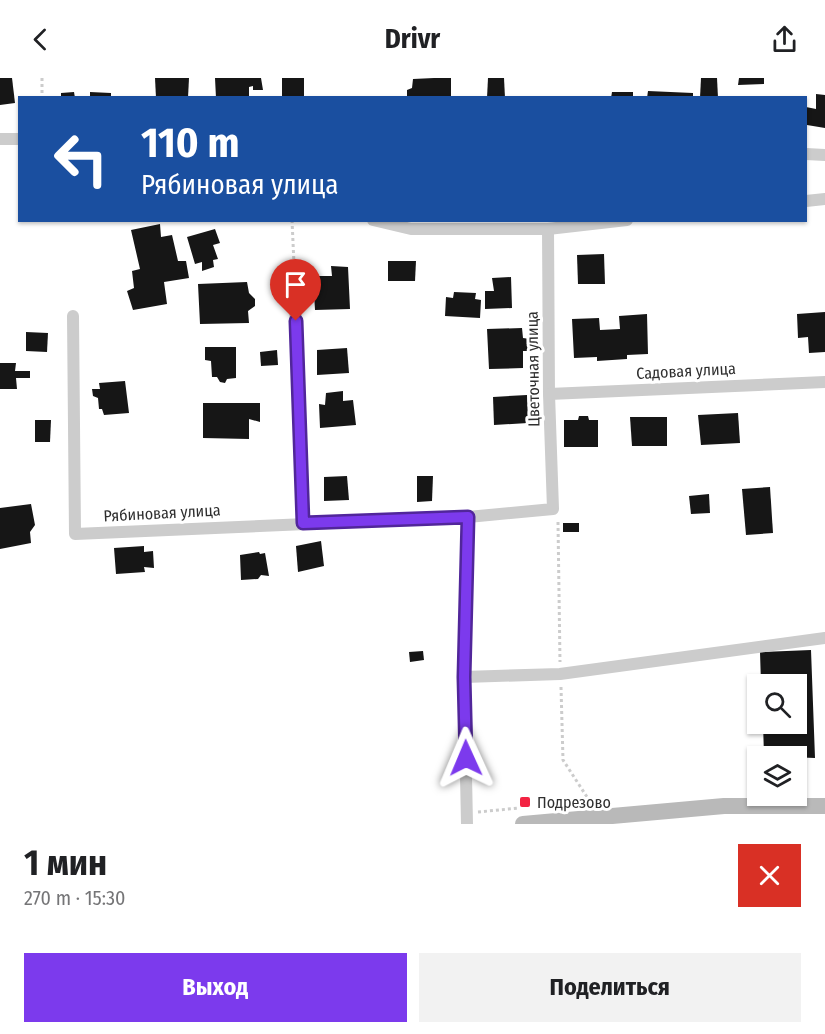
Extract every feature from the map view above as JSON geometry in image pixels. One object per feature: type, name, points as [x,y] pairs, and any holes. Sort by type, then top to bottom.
[{"type":"main road","points":[[523,824],[724,806],[825,806]]},
{"type":"street","points":[[0,139],[18,139]]},
{"type":"street","points":[[807,154],[825,155]]},
{"type":"street","points":[[807,201],[825,199]]},
{"type":"street","points":[[381,222],[411,229],[548,229],[609,222]]},
{"type":"street","name":"Цветочная улица","points":[[548,229],[549,394],[553,509]]},
{"type":"street","points":[[294,276],[303,523]]},
{"type":"street","name":"Рябиновая улица","points":[[73,316],[75,534],[468,517],[553,509]]},
{"type":"street","name":"Садовая улица","points":[[549,394],[825,382]]},
{"type":"street","points":[[467,824],[464,677],[468,517]]},
{"type":"street","points":[[464,677],[560,674],[825,638]]},
{"type":"path","points":[[42,78],[42,96]]},
{"type":"path","points":[[292,222],[294,276]]},
{"type":"path","points":[[553,509],[559,523],[563,760],[588,802]]},
{"type":"building","points":[[0,78],[12,78],[15,103],[0,105]]},
{"type":"building","points":[[155,78],[189,78],[188,96],[156,96]]},
{"type":"building","points":[[215,78],[261,78],[263,90],[253,90],[253,86],[249,87],[249,96],[216,96]]},
{"type":"building","points":[[282,78],[304,78],[304,96],[282,96]]},
{"type":"building","points":[[451,78],[451,96],[407,96],[407,90],[412,88],[413,79]]},
{"type":"building","points":[[488,78],[504,78],[505,96],[487,96]]},
{"type":"building","points":[[701,78],[717,78],[718,96],[700,96]]},
{"type":"building","points":[[739,78],[764,78],[764,84],[738,85]]},
{"type":"building","points":[[648,91],[693,93],[693,96],[647,96]]},
{"type":"building","points":[[74,92],[75,96],[61,96],[61,93]]},
{"type":"building","points":[[90,92],[111,93],[111,96],[90,96]]},
{"type":"building","points":[[612,92],[633,92],[633,96],[611,96]]},
{"type":"building","points":[[816,94],[825,95],[825,128],[807,125],[807,107],[816,109]]},
{"type":"building","points":[[160,224],[161,237],[172,235],[178,261],[186,261],[189,278],[164,282],[167,304],[133,310],[127,291],[134,288],[132,271],[140,269],[131,230]]},
{"type":"building","points":[[215,229],[220,243],[213,245],[218,259],[213,260],[214,267],[202,271],[202,262],[195,264],[187,237]]},
{"type":"building","points":[[604,254],[605,284],[578,284],[577,255]]},
{"type":"building","points":[[388,261],[416,261],[415,281],[388,281]]},
{"type":"building","points":[[331,266],[348,267],[350,309],[315,310],[313,276],[332,276]]},
{"type":"building","points":[[511,277],[512,308],[485,309],[485,291],[494,291],[492,278]]},
{"type":"building","points":[[247,282],[249,293],[255,299],[255,306],[248,311],[249,323],[200,324],[198,284]]},
{"type":"building","points":[[454,292],[476,293],[475,299],[481,300],[480,318],[445,316],[446,297],[453,298]]},
{"type":"building","points":[[825,312],[825,352],[809,353],[808,337],[798,338],[797,314]]},
{"type":"building","points":[[647,314],[648,354],[627,355],[627,359],[597,361],[597,357],[574,358],[572,319],[599,318],[600,330],[620,329],[619,316]]},
{"type":"building","points":[[522,328],[523,338],[530,339],[530,351],[523,351],[523,368],[489,369],[487,329]]},
{"type":"building","points":[[26,332],[48,333],[47,352],[26,351]]},
{"type":"building","points":[[205,347],[236,347],[236,378],[227,379],[225,383],[220,382],[217,377],[212,377],[211,361],[205,360]]},
{"type":"building","points":[[347,348],[349,373],[317,375],[317,350]]},
{"type":"building","points":[[277,350],[278,365],[261,366],[260,352]]},
{"type":"building","points":[[0,363],[16,363],[15,371],[30,371],[30,378],[16,378],[17,389],[0,389]]},
{"type":"building","points":[[125,381],[129,413],[104,415],[102,409],[99,409],[98,398],[93,396],[92,389],[100,389],[99,383]]},
{"type":"building","points":[[343,391],[343,401],[353,400],[356,425],[320,428],[319,404],[325,405],[326,393]]},
{"type":"building","points":[[527,395],[528,423],[494,425],[493,397]]},
{"type":"building","points":[[203,403],[260,403],[260,422],[249,419],[249,439],[203,438]]},
{"type":"building","points":[[738,413],[740,443],[701,445],[698,415]]},
{"type":"building","points":[[579,416],[588,416],[589,420],[598,420],[598,447],[564,447],[564,420],[578,420]]},
{"type":"building","points":[[630,417],[667,417],[667,446],[632,446]]},
{"type":"building","points":[[35,420],[51,420],[50,442],[35,442]]},
{"type":"building","points":[[347,476],[349,500],[324,501],[324,477]]},
{"type":"building","points":[[417,476],[433,476],[432,501],[417,502]]},
{"type":"building","points":[[770,487],[773,533],[746,535],[742,489]]},
{"type":"building","points":[[709,494],[710,513],[691,514],[689,496]]},
{"type":"building","points":[[31,504],[35,525],[30,532],[31,543],[0,549],[0,508]]},
{"type":"building","points":[[563,523],[579,523],[579,532],[563,532]]},
{"type":"building","points":[[321,541],[324,566],[298,572],[296,546]]},
{"type":"building","points":[[144,546],[144,552],[153,551],[154,568],[144,567],[145,572],[116,574],[114,548]]},
{"type":"building","points":[[259,552],[260,554],[265,553],[269,576],[261,575],[258,579],[241,580],[240,555]]},
{"type":"building","points":[[811,650],[815,758],[807,758],[807,746],[764,746],[763,734],[807,734],[807,674],[761,674],[760,652]]},
{"type":"building","points":[[423,651],[424,660],[410,662],[409,652]]},
{"type":"place","name":"Подрезово","points":[[525,802]]},
{"type":"route","points":[[296,321],[303,523],[468,517],[464,677],[466,758]]}]
